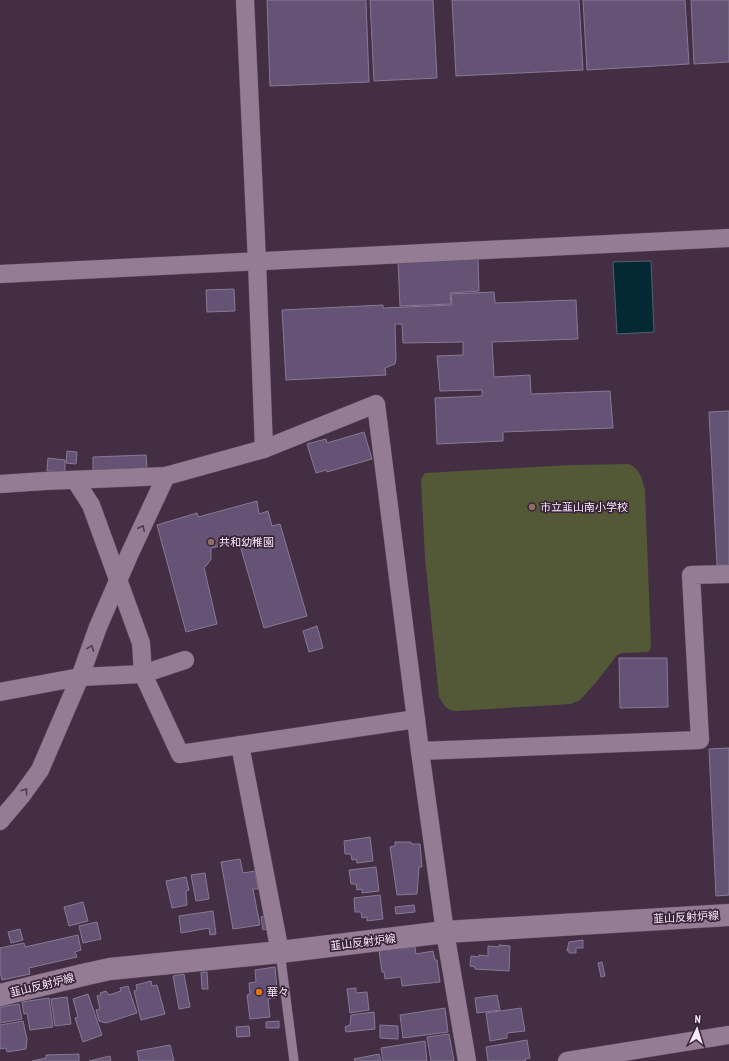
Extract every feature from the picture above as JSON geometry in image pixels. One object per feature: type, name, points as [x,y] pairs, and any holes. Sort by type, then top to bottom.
[{"type":"main road","name":"韮山反射炉線","points":[[0,995],[110,969],[280,952],[445,932],[729,915]]},
{"type":"street","points":[[245,0],[264,449]]},
{"type":"street","points":[[0,274],[729,238]]},
{"type":"street","points":[[0,484],[166,476],[264,449],[376,404],[420,751],[445,932],[467,1061]]},
{"type":"street","points":[[0,821],[40,770],[80,677],[98,627],[166,476]]},
{"type":"street","points":[[75,480],[91,505],[119,579],[141,643],[142,674],[180,754],[416,719]]},
{"type":"street","points":[[420,751],[700,740],[691,575],[729,574]]},
{"type":"street","points":[[0,692],[80,677],[142,674],[186,660]]},
{"type":"street","points":[[240,745],[280,952]]},
{"type":"street","points":[[567,1061],[729,1035]]},
{"type":"lane","points":[[280,952],[294,1061]]},
{"type":"green space","points":[[629,464],[638,471],[645,489],[651,648],[648,652],[622,653],[617,655],[598,680],[580,700],[571,704],[456,711],[444,705],[439,697],[425,558],[421,479],[425,473],[570,465]]},
{"type":"water","points":[[651,261],[654,332],[617,334],[613,262]]},
{"type":"building","points":[[267,0],[366,0],[369,82],[270,86]]},
{"type":"building","points":[[370,0],[433,0],[437,78],[374,81]]},
{"type":"building","points":[[452,0],[579,0],[583,70],[456,76]]},
{"type":"building","points":[[583,0],[685,0],[689,64],[587,70]]},
{"type":"building","points":[[691,0],[729,0],[729,62],[694,64]]},
{"type":"building","points":[[478,259],[479,291],[450,293],[451,304],[400,306],[398,262]]},
{"type":"building","points":[[234,289],[235,311],[207,312],[206,290]]},
{"type":"building","points":[[494,292],[495,303],[576,300],[578,339],[492,342],[494,377],[530,375],[531,394],[610,391],[613,428],[503,432],[503,441],[437,444],[435,398],[482,396],[482,390],[440,391],[437,356],[463,355],[463,342],[403,343],[402,324],[395,324],[396,359],[395,364],[385,368],[386,375],[286,380],[282,310],[383,305],[383,308],[452,305],[451,294]]},
{"type":"building","points":[[729,411],[729,565],[717,565],[709,412]]},
{"type":"building","points":[[364,432],[372,459],[327,472],[326,470],[316,473],[307,444],[326,439],[327,443]]},
{"type":"building","points":[[67,451],[77,452],[76,464],[66,463]]},
{"type":"building","points":[[146,455],[147,468],[93,470],[93,457]]},
{"type":"building","points":[[48,458],[65,460],[65,472],[47,471]]},
{"type":"building","points":[[257,501],[259,514],[268,511],[272,526],[280,524],[307,616],[264,628],[239,542],[211,548],[211,559],[204,567],[217,624],[186,632],[157,525],[197,513],[198,517]]},
{"type":"building","points":[[317,626],[323,648],[309,652],[303,631]]},
{"type":"building","points":[[619,658],[667,658],[668,707],[620,708]]},
{"type":"building","points":[[729,748],[729,895],[716,896],[709,749]]},
{"type":"building","points":[[370,837],[373,861],[357,863],[356,859],[352,860],[351,854],[345,854],[344,841]]},
{"type":"building","points":[[395,842],[411,842],[411,844],[420,844],[422,867],[419,867],[417,894],[397,895],[390,847],[395,846]]},
{"type":"building","points":[[240,859],[243,873],[255,871],[258,889],[253,889],[260,925],[233,929],[221,862]]},
{"type":"building","points":[[376,867],[379,891],[362,893],[362,889],[357,890],[356,884],[351,884],[349,870]]},
{"type":"building","points":[[205,873],[209,899],[196,901],[191,875]]},
{"type":"building","points":[[186,877],[189,890],[186,891],[187,905],[172,908],[166,881]]},
{"type":"building","points":[[380,895],[383,919],[367,921],[367,917],[362,918],[361,912],[355,912],[354,898]]},
{"type":"building","points":[[83,902],[88,921],[69,926],[64,907]]},
{"type":"building","points":[[414,905],[415,912],[396,914],[395,907]]},
{"type":"building","points":[[213,911],[216,934],[210,935],[209,928],[181,933],[179,916]]},
{"type":"building","points":[[268,915],[270,928],[263,930],[261,917]]},
{"type":"building","points":[[97,922],[101,939],[83,943],[79,926]]},
{"type":"building","points":[[20,929],[23,940],[11,943],[8,932]]},
{"type":"building","points":[[78,935],[81,950],[75,952],[77,957],[29,968],[30,974],[2,980],[0,972],[0,948],[24,943],[25,947]]},
{"type":"building","points":[[583,940],[583,948],[576,948],[576,953],[569,953],[569,950],[567,951],[569,942]]},
{"type":"building","points":[[499,945],[510,946],[509,971],[475,969],[475,967],[470,966],[471,956],[488,956],[488,946],[499,947]]},
{"type":"building","points":[[415,947],[416,954],[433,951],[435,960],[437,960],[440,982],[402,986],[401,977],[385,979],[384,972],[382,972],[379,951]]},
{"type":"building","points":[[602,962],[605,976],[601,977],[598,963]]},
{"type":"building","points":[[275,967],[277,988],[275,998],[268,999],[270,1017],[250,1019],[247,995],[250,994],[249,983],[256,982],[255,970]]},
{"type":"building","points":[[201,972],[207,972],[208,989],[202,989]]},
{"type":"building","points":[[184,974],[190,1007],[179,1009],[173,976]]},
{"type":"building","points":[[151,981],[152,986],[157,985],[165,1014],[141,1020],[134,991],[137,990],[136,985]]},
{"type":"building","points":[[128,986],[137,1013],[106,1023],[99,1021],[96,1010],[100,1009],[97,996],[106,991],[109,995],[121,991],[120,988]]},
{"type":"building","points":[[356,988],[356,993],[367,992],[369,1010],[350,1013],[347,989]]},
{"type":"building","points":[[88,994],[102,1035],[83,1042],[75,1018],[78,1017],[73,999]]},
{"type":"building","points":[[497,995],[500,1010],[477,1013],[475,998]]},
{"type":"building","points":[[67,997],[71,1024],[55,1026],[51,999]]},
{"type":"building","points":[[49,998],[53,1027],[30,1030],[27,1013],[24,1014],[22,1002]]},
{"type":"building","points":[[19,1004],[22,1019],[0,1023],[0,1007]]},
{"type":"building","points":[[445,1008],[448,1032],[403,1038],[400,1015]]},
{"type":"building","points":[[521,1008],[525,1031],[507,1033],[507,1038],[490,1041],[486,1013]]},
{"type":"building","points":[[374,1012],[375,1029],[346,1032],[345,1027],[350,1025],[351,1015]]},
{"type":"building","points":[[23,1021],[27,1039],[26,1049],[7,1052],[6,1048],[0,1049],[0,1025]]},
{"type":"building","points":[[279,1021],[279,1028],[266,1028],[266,1022]]},
{"type":"building","points":[[380,1025],[398,1026],[398,1039],[380,1038]]},
{"type":"building","points":[[249,1026],[250,1036],[237,1037],[236,1027]]},
{"type":"building","points":[[449,1034],[454,1061],[431,1061],[427,1037]]},
{"type":"building","points":[[527,1040],[530,1058],[525,1059],[526,1061],[488,1061],[486,1047]]},
{"type":"building","points":[[425,1041],[427,1061],[383,1061],[381,1048]]},
{"type":"building","points":[[170,1045],[174,1061],[139,1061],[137,1051]]},
{"type":"building","points":[[79,1054],[79,1061],[32,1061],[46,1058],[46,1055]]},
{"type":"building","points":[[379,1054],[381,1061],[355,1061],[354,1059]]},
{"type":"building","points":[[110,1056],[111,1061],[89,1061]]},
{"type":"place","name":"市立韮山南小学校","points":[[532,507]]},
{"type":"place","name":"共和幼稚園","points":[[211,542]]},
{"type":"place","name":"華々","points":[[259,992]]}]
